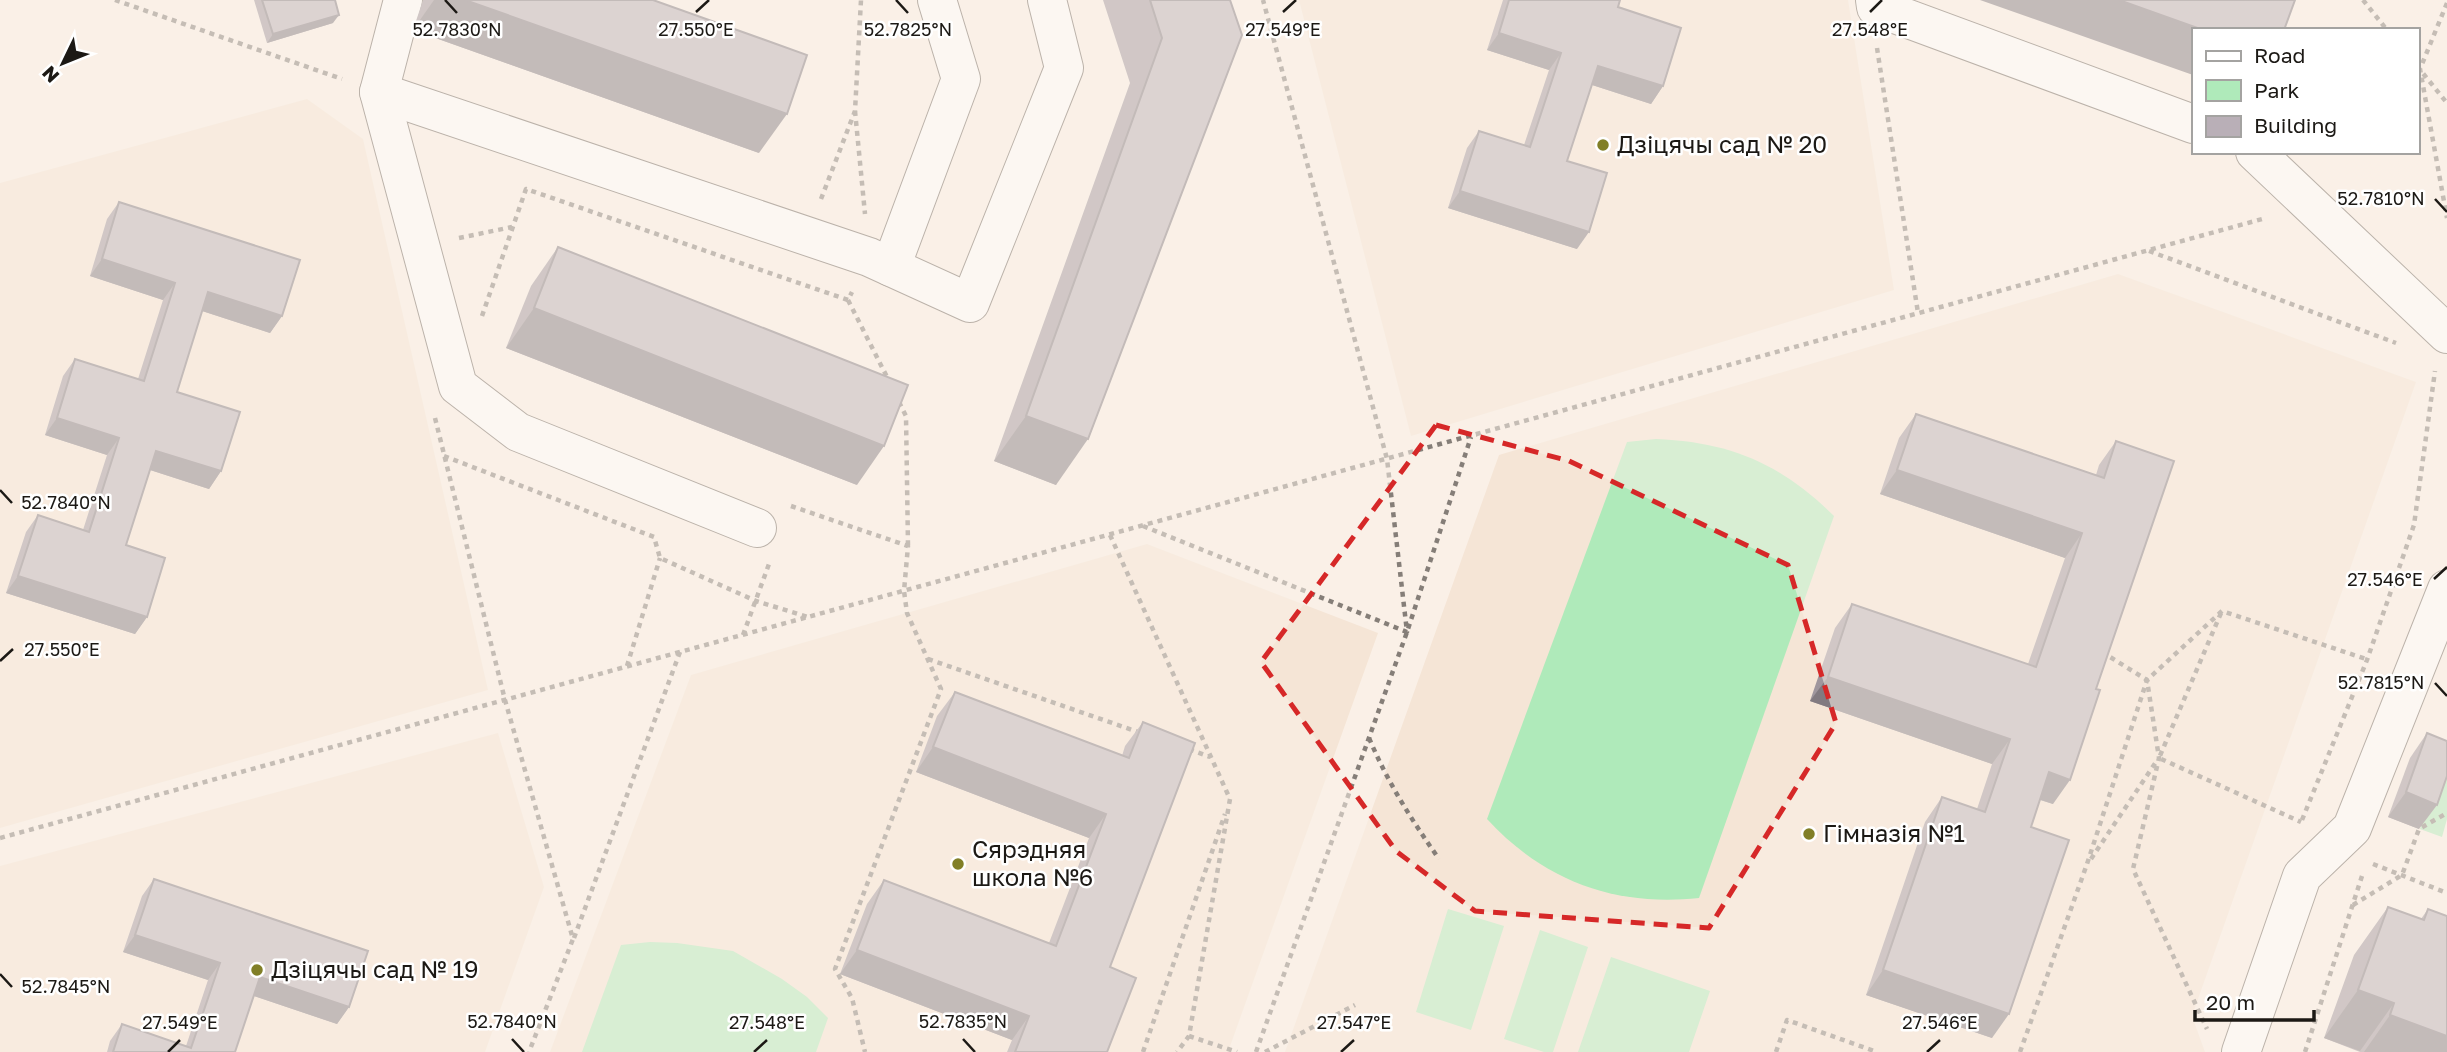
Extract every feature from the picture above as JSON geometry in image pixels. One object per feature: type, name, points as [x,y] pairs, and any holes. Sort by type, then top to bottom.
[{"type":"lane","points":[[403,0],[379,92],[458,386],[518,432],[774,526]]},
{"type":"lane","points":[[880,262],[961,79],[937,0]]},
{"type":"lane","points":[[379,92],[808,236],[880,262],[970,303],[1064,68],[1047,0]]},
{"type":"lane","points":[[1875,0],[1876,7],[2192,124]]},
{"type":"lane","points":[[2257,154],[2447,334]]},
{"type":"lane","points":[[2226,1046],[2302,876],[2352,828],[2447,589]]},
{"type":"path","points":[[115,0],[379,92]]},
{"type":"path","points":[[848,300],[880,262],[855,111],[861,0]]},
{"type":"path","points":[[1263,0],[1387,459],[1407,632]]},
{"type":"path","points":[[2363,0],[2386,28]]},
{"type":"path","points":[[2419,66],[2447,3]]},
{"type":"path","points":[[1875,40],[1918,313]]},
{"type":"path","points":[[2419,69],[2447,103]]},
{"type":"path","points":[[2419,73],[2447,218]]},
{"type":"path","points":[[808,236],[855,111]]},
{"type":"path","points":[[478,329],[526,189],[848,300],[906,416],[908,546],[904,591],[907,613],[942,689],[835,970],[852,998],[865,1052]]},
{"type":"path","points":[[0,838],[2270,217]]},
{"type":"path","points":[[453,239],[513,227]]},
{"type":"path","points":[[2149,251],[2397,343]]},
{"type":"path","points":[[2297,834],[2367,660],[2414,525],[2435,370]]},
{"type":"path","points":[[458,386],[434,416],[505,700],[573,939]]},
{"type":"path","points":[[1256,1052],[1407,632],[1471,436]]},
{"type":"path","points":[[444,456],[654,537],[660,558],[627,667]]},
{"type":"path","points":[[791,506],[908,546]]},
{"type":"path","points":[[742,635],[755,601],[774,526],[791,506]]},
{"type":"path","points":[[774,526],[791,506]]},
{"type":"path","points":[[1142,526],[1407,632]]},
{"type":"path","points":[[1110,535],[1230,799],[1189,1036],[1177,1052]]},
{"type":"path","points":[[660,558],[755,601],[809,617]]},
{"type":"path","points":[[2222,611],[2367,660]]},
{"type":"path","points":[[2020,1052],[2087,864],[2147,680],[2222,611]]},
{"type":"path","points":[[2222,611],[2159,758],[2133,869],[2226,1046]]},
{"type":"path","points":[[2087,864],[2159,758],[2147,680],[2100,650]]},
{"type":"path","points":[[529,1052],[680,652]]},
{"type":"path","points":[[928,659],[1147,735]]},
{"type":"path","points":[[1369,737],[1386,778],[1407,814],[1439,859]]},
{"type":"path","points":[[1185,748],[1211,757]]},
{"type":"path","points":[[2159,758],[2301,822]]},
{"type":"path","points":[[1143,1052],[1230,799]]},
{"type":"path","points":[[2353,905],[2402,875],[2420,829],[2447,813]]},
{"type":"path","points":[[2367,861],[2447,893]]},
{"type":"path","points":[[2305,1052],[2363,872]]},
{"type":"path","points":[[1265,1052],[1355,1005]]},
{"type":"path","points":[[1776,1052],[1787,1020],[1877,1052]]},
{"type":"path","points":[[1189,1036],[1237,1052]]},
{"type":"highlighted area","points":[[1436,425],[1569,461],[1788,565],[1836,723],[1709,928],[1475,911],[1396,851],[1261,662]]},
{"type":"shaded area","name":"Дзіцячы сад № 20","points":[[1299,0],[1848,0],[1894,290],[1411,436]]},
{"type":"shaded area","points":[[307,99],[363,139],[488,690],[0,828],[0,183]]},
{"type":"shaded area","name":"Гімназія №1","points":[[2118,274],[2416,382],[2192,1016],[2205,1052],[1285,1052],[1499,455]]},
{"type":"shaded area","name":"Сярэдняя школа №6","points":[[1147,544],[1378,633],[1228,1052],[550,1052],[691,675]]},
{"type":"shaded area","name":"Дзіцячы сад № 19","points":[[498,733],[544,887],[485,1052],[0,1052],[0,866]]},
{"type":"green space","points":[[1656,439],[1708,445],[1753,459],[1794,482],[1834,516],[1699,898],[1668,900],[1610,893],[1557,874],[1509,841],[1487,819],[1627,442]]},
{"type":"green space","points":[[2447,755],[2447,819],[2442,837],[2420,829]]},
{"type":"green space","points":[[1448,909],[1504,926],[1471,1030],[1416,1012]]},
{"type":"green space","points":[[1540,930],[1588,947],[1553,1052],[1544,1052],[1504,1039]]},
{"type":"green space","points":[[650,942],[733,951],[782,979],[807,997],[828,1018],[816,1052],[582,1052],[621,945]]},
{"type":"green space","points":[[1611,957],[1710,991],[1689,1052],[1578,1052]]},
{"type":"building","points":[[262,0],[335,0],[339,15],[273,34]]},
{"type":"building","points":[[465,0],[653,0],[807,55],[787,114]]},
{"type":"building","points":[[1150,0],[1230,0],[1242,35],[1088,439],[1026,416],[1162,38]]},
{"type":"building","points":[[1509,0],[1620,0],[1618,7],[1681,28],[1663,86],[1598,66],[1567,161],[1607,173],[1589,232],[1460,191],[1479,131],[1530,147],[1561,53],[1499,33]]},
{"type":"building","points":[[2119,0],[2295,0],[2285,28],[2197,28]]},
{"type":"building","points":[[119,202],[300,260],[282,316],[208,292],[177,392],[240,412],[221,471],[156,451],[126,545],[165,558],[147,617],[18,576],[38,515],[89,532],[119,438],[57,418],[75,359],[144,381],[175,283],[102,259]]},
{"type":"building","points":[[558,247],[908,385],[884,446],[534,308]]},
{"type":"building","points":[[1916,414],[2104,478],[2116,441],[2174,461],[2096,689],[2100,690],[2070,780],[2049,772],[2031,827],[2069,840],[2009,1014],[1883,970],[1942,797],[1985,812],[2010,739],[1828,677],[1852,604],[2036,667],[2082,533],[1897,470]]},
{"type":"building","points":[[955,692],[1129,758],[1143,722],[1195,743],[1110,967],[1136,978],[1107,1052],[1015,1052],[1029,1016],[857,950],[884,880],[1056,946],[1106,814],[933,747]]},
{"type":"building","points":[[2427,733],[2447,741],[2447,776],[2437,805],[2406,792]]},
{"type":"building","points":[[154,879],[368,951],[349,1007],[260,977],[235,1052],[113,1052],[122,1024],[191,1048],[220,963],[135,935]]},
{"type":"building","points":[[2388,907],[2424,920],[2428,909],[2447,916],[2447,1036],[2390,1015],[2394,1003],[2358,990]]},
{"type":"place","name":"Дзіцячы сад № 20","points":[[1603,145]]},
{"type":"place","name":"Гімназія №1","points":[[1809,834]]},
{"type":"place","name":"Сярэдняя школа №6","points":[[958,864]]},
{"type":"place","name":"Дзіцячы сад № 19","points":[[257,970]]}]
